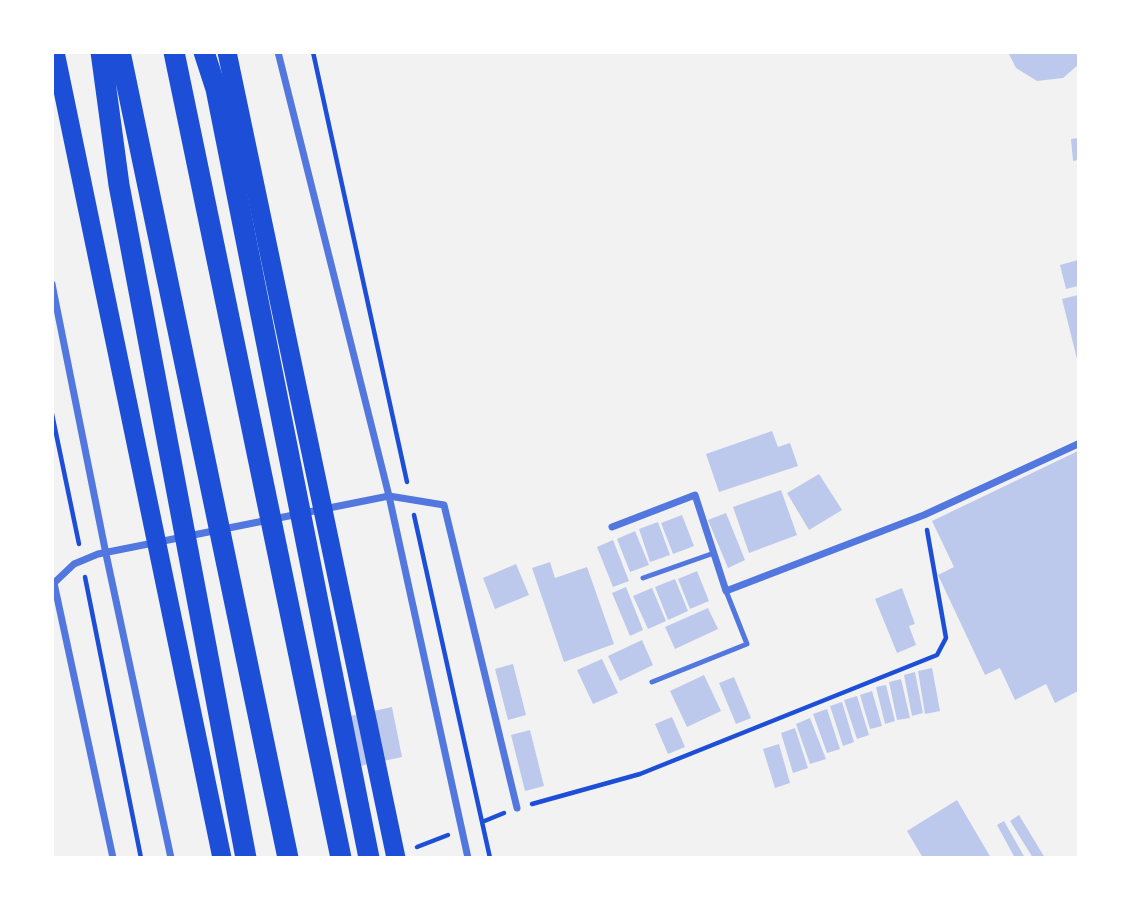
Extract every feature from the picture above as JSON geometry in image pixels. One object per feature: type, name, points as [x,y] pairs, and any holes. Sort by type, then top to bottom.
[{"type":"highway","points":[[55,52],[222,858]]},
{"type":"highway","points":[[101,52],[119,185],[246,858]]},
{"type":"highway","points":[[120,52],[288,858]]},
{"type":"highway","points":[[174,52],[341,858]]},
{"type":"highway","points":[[205,52],[216,89],[369,858]]},
{"type":"highway","points":[[227,52],[397,858]]},
{"type":"street","points":[[278,52],[389,496],[468,858]]},
{"type":"street","points":[[52,284],[171,858]]},
{"type":"street","points":[[612,527],[695,495],[726,591],[924,515],[1079,444]]},
{"type":"street","points":[[113,858],[54,583],[82,560],[389,496],[444,505],[517,808]]},
{"type":"lane","points":[[643,578],[714,553]]},
{"type":"lane","points":[[652,682],[747,643],[726,591]]},
{"type":"path","points":[[313,52],[490,858]]},
{"type":"path","points":[[52,414],[141,858]]},
{"type":"path","points":[[517,808],[640,774],[937,655],[946,638],[924,515]]},
{"type":"building","points":[[1008,52],[1078,52],[1078,65],[1063,78],[1037,81],[1016,68]]},
{"type":"building","points":[[1078,138],[1078,160],[1073,161],[1071,139]]},
{"type":"building","points":[[1078,260],[1078,286],[1066,289],[1060,265]]},
{"type":"building","points":[[1078,295],[1078,363],[1062,299]]},
{"type":"building","points":[[772,431],[778,447],[790,443],[798,466],[719,492],[706,454]]},
{"type":"building","points":[[1078,451],[1078,691],[1055,703],[1046,684],[1015,700],[1000,668],[985,675],[938,575],[954,567],[932,521]]},
{"type":"building","points":[[819,474],[842,510],[809,530],[787,493]]},
{"type":"building","points":[[781,490],[797,535],[749,553],[733,507]]},
{"type":"building","points":[[726,513],[745,560],[728,568],[708,520]]},
{"type":"building","points":[[682,515],[694,546],[673,554],[661,523]]},
{"type":"building","points":[[658,522],[670,555],[650,562],[639,529]]},
{"type":"building","points":[[635,531],[649,565],[630,572],[617,539]]},
{"type":"building","points":[[613,540],[629,581],[613,587],[597,547]]},
{"type":"building","points":[[550,562],[555,578],[587,567],[614,644],[564,662],[532,568]]},
{"type":"building","points":[[516,564],[529,595],[495,609],[483,578]]},
{"type":"building","points":[[697,571],[709,601],[690,609],[678,579]]},
{"type":"building","points":[[675,579],[688,611],[668,620],[655,587]]},
{"type":"building","points":[[626,587],[643,630],[630,636],[612,593]]},
{"type":"building","points":[[652,588],[666,621],[648,629],[633,596]]},
{"type":"building","points":[[902,588],[915,624],[909,626],[916,645],[897,653],[875,599]]},
{"type":"building","points":[[708,608],[718,629],[675,649],[665,627]]},
{"type":"building","points":[[642,640],[653,665],[620,681],[608,656]]},
{"type":"building","points":[[602,659],[618,693],[593,704],[577,670]]},
{"type":"building","points":[[513,664],[526,715],[508,720],[495,669]]},
{"type":"building","points":[[932,668],[940,711],[925,714],[918,671]]},
{"type":"building","points":[[915,672],[923,713],[912,716],[904,675]]},
{"type":"building","points":[[704,675],[721,711],[687,727],[670,691]]},
{"type":"building","points":[[734,677],[751,718],[736,724],[719,683]]},
{"type":"building","points":[[901,679],[910,718],[897,720],[889,682]]},
{"type":"building","points":[[886,685],[895,721],[885,724],[876,687]]},
{"type":"building","points":[[872,691],[882,726],[870,729],[860,695]]},
{"type":"building","points":[[857,696],[869,735],[857,739],[844,700]]},
{"type":"building","points":[[842,702],[854,742],[843,746],[830,706]]},
{"type":"building","points":[[392,707],[402,757],[346,769],[336,719]]},
{"type":"building","points":[[827,709],[840,749],[827,753],[813,714]]},
{"type":"building","points":[[672,717],[685,747],[668,754],[655,724]]},
{"type":"building","points":[[810,718],[826,759],[810,764],[796,724]]},
{"type":"building","points":[[795,728],[808,768],[793,773],[781,733]]},
{"type":"building","points":[[530,730],[544,786],[525,791],[511,735]]},
{"type":"building","points":[[779,744],[790,783],[775,788],[763,749]]},
{"type":"building","points":[[957,800],[991,858],[923,858],[907,831]]},
{"type":"building","points":[[1019,815],[1045,858],[1033,858],[1010,821]]},
{"type":"building","points":[[1004,821],[1025,858],[1015,858],[997,825]]}]
